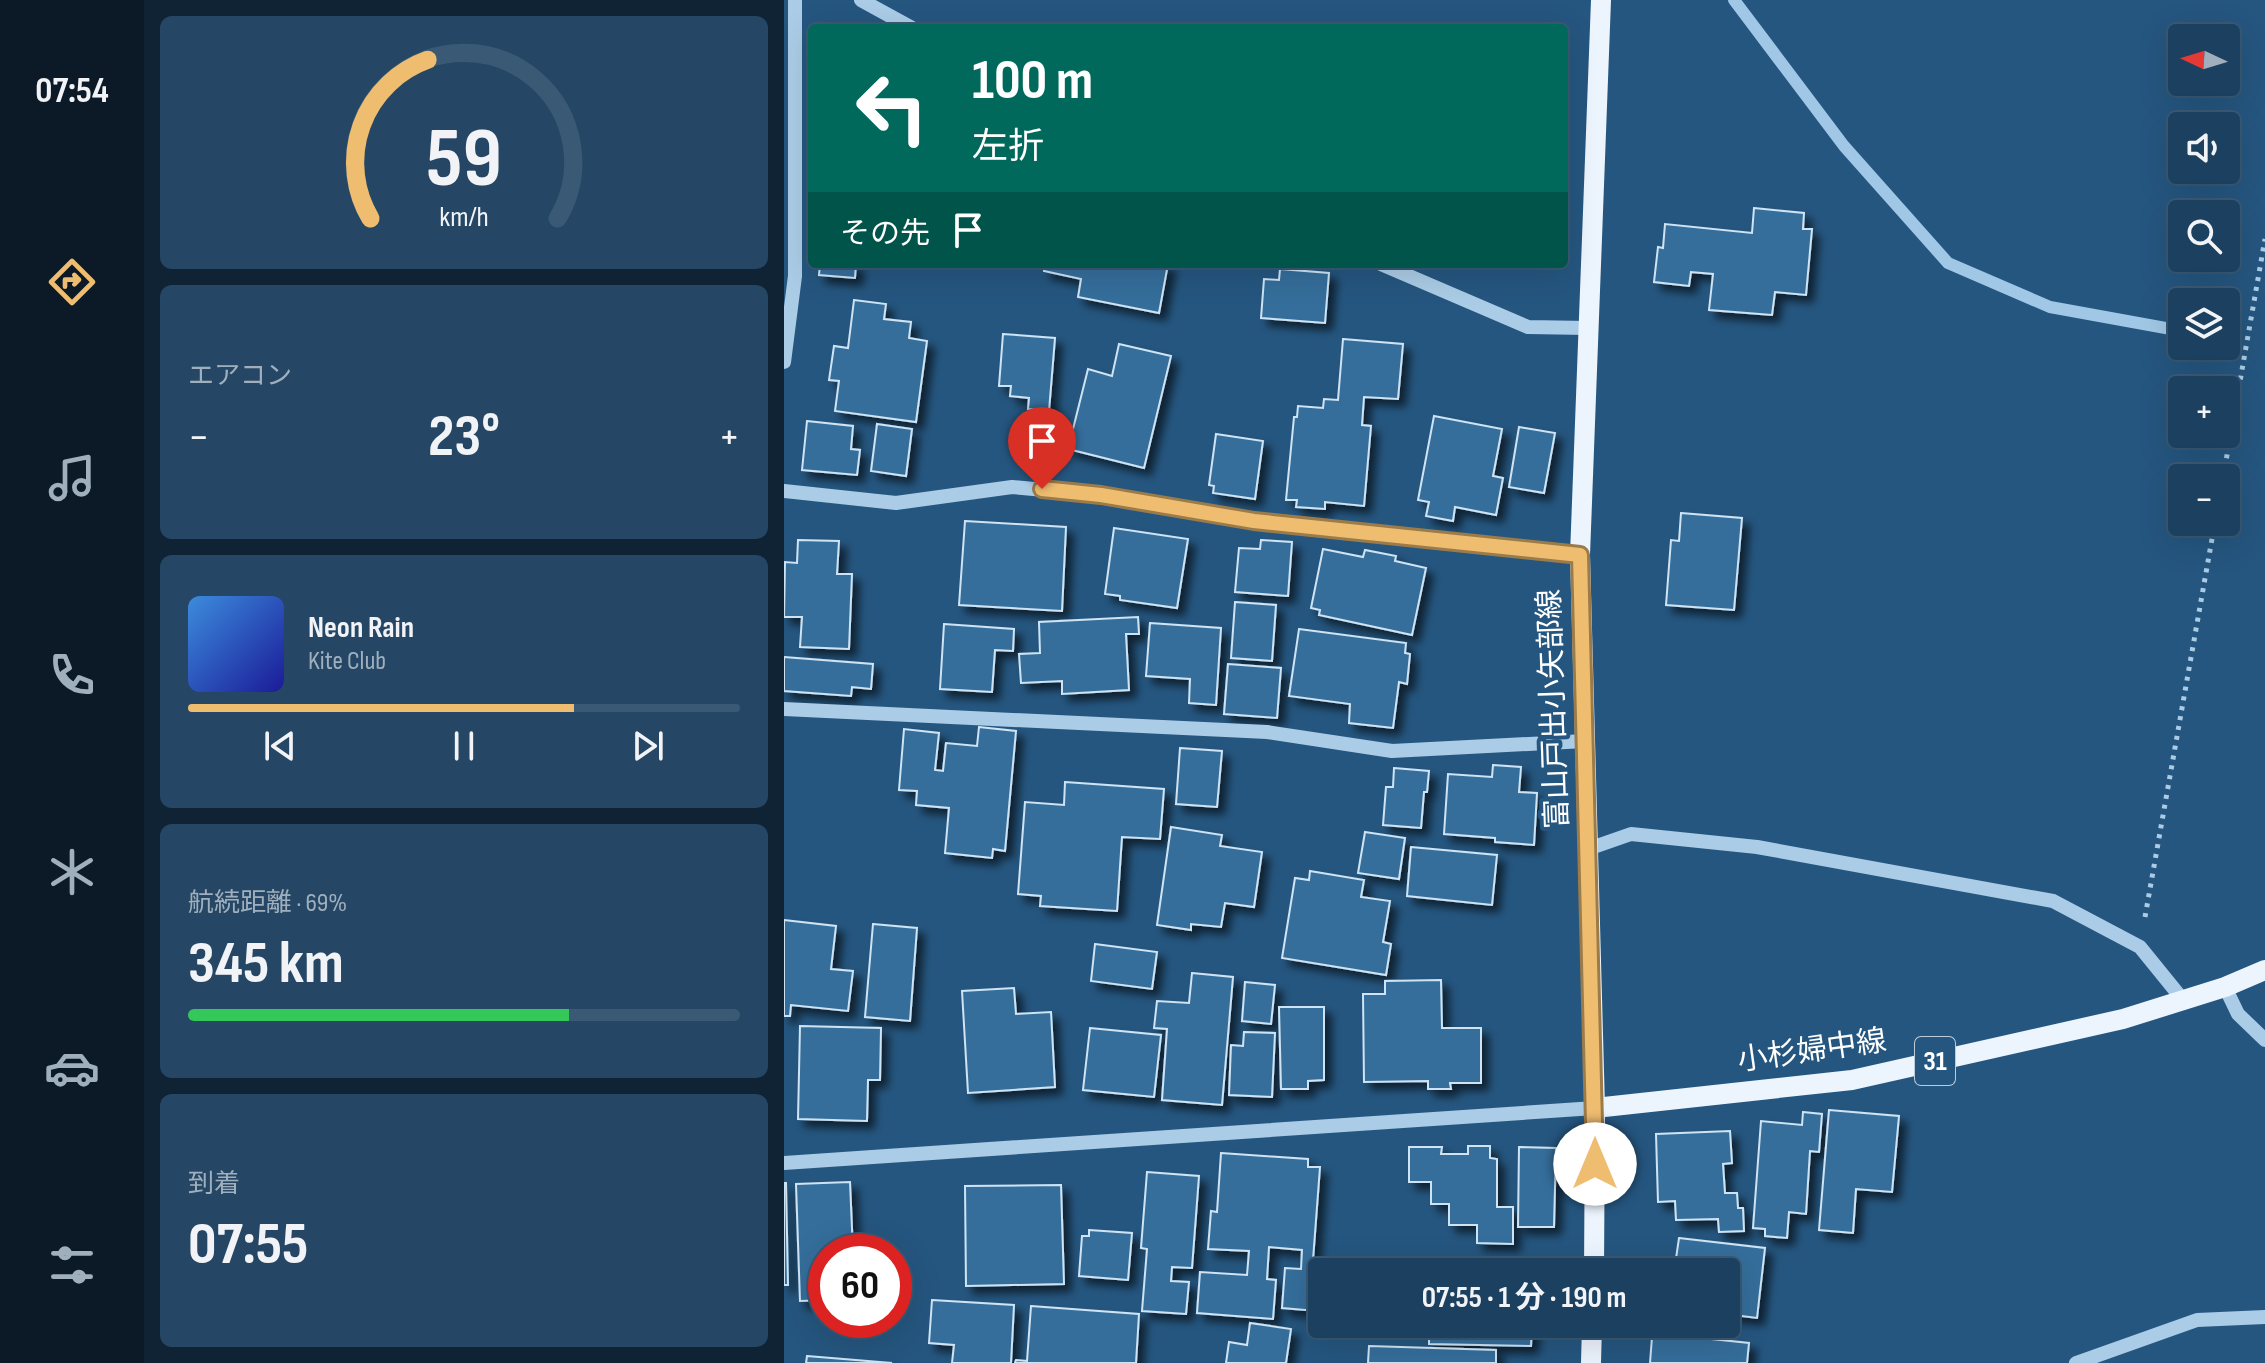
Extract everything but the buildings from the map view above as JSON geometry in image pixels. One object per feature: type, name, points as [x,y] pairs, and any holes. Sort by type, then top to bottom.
[{"type":"main road","name":"富山戸出小矢部線","points":[[1594,1258],[1595,1108],[1580,555],[1601,0]]},
{"type":"main road","name":"小杉婦中線","points":[[1595,1108],[1852,1080],[2123,1019],[2225,987],[2265,970]]},
{"type":"main road","points":[[1591,1363],[1592,1338]]},
{"type":"street","points":[[784,362],[795,276],[795,0]]},
{"type":"street","points":[[861,0],[905,24]]},
{"type":"street","points":[[1390,268],[1528,327],[1587,328]]},
{"type":"street","points":[[784,491],[896,503],[1012,487],[1101,495],[1254,521],[1580,555]]},
{"type":"street","points":[[784,709],[1267,732],[1392,751],[1585,741]]},
{"type":"street","points":[[1588,849],[1631,834],[1757,847],[2053,901],[2140,947],[2183,1000]]},
{"type":"street","points":[[2225,987],[2238,1014],[2265,1040]]},
{"type":"street","points":[[784,1163],[1595,1108]]},
{"type":"street","points":[[2076,1363],[2197,1320],[2265,1317]]},
{"type":"path","points":[[2225,464],[2265,239]]},
{"type":"path","points":[[2140,947],[2213,536]]},
{"type":"waterway","points":[[1734,0],[1844,146],[1948,263],[2050,307],[2168,328]]},
{"type":"route","points":[[1042,489],[1101,495],[1254,521],[1580,555],[1595,1164]]}]
